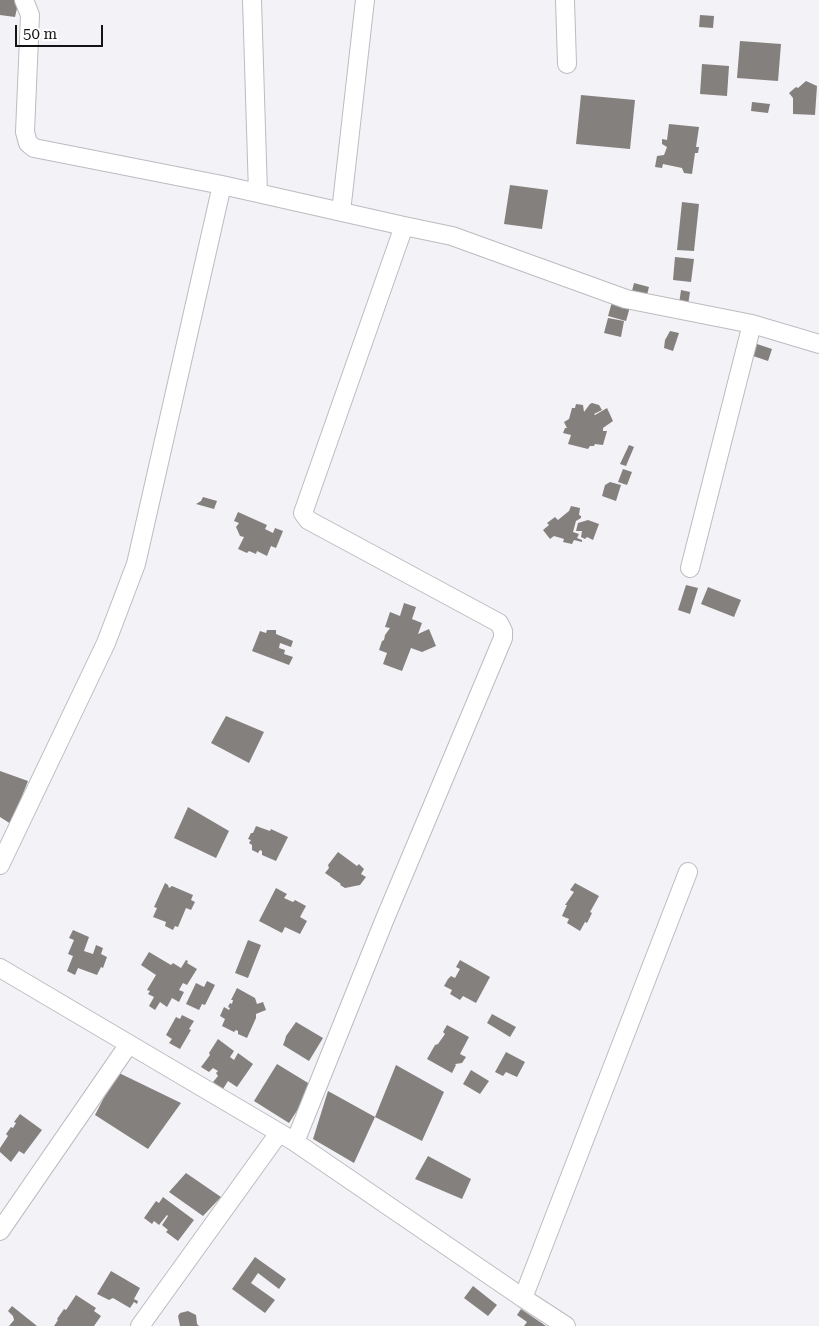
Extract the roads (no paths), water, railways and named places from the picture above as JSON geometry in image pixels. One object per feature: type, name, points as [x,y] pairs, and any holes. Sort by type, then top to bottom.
[{"type":"street","points":[[24,0],[30,15],[25,132],[28,142],[34,148],[222,184],[452,236],[626,299],[752,324],[819,344]]},
{"type":"street","points":[[252,0],[258,193]]},
{"type":"street","points":[[342,212],[365,0]]},
{"type":"street","points":[[565,0],[567,64]]},
{"type":"street","points":[[0,865],[106,643],[136,564],[222,184]]},
{"type":"street","points":[[295,1142],[388,912],[503,638],[503,631],[498,623],[308,520],[303,513],[404,226]]},
{"type":"street","points":[[690,568],[752,324]]},
{"type":"street","points":[[523,1298],[688,872]]},
{"type":"street","points":[[0,968],[295,1142],[566,1326]]},
{"type":"street","points":[[0,1231],[129,1044]]},
{"type":"street","points":[[140,1326],[280,1133]]}]
